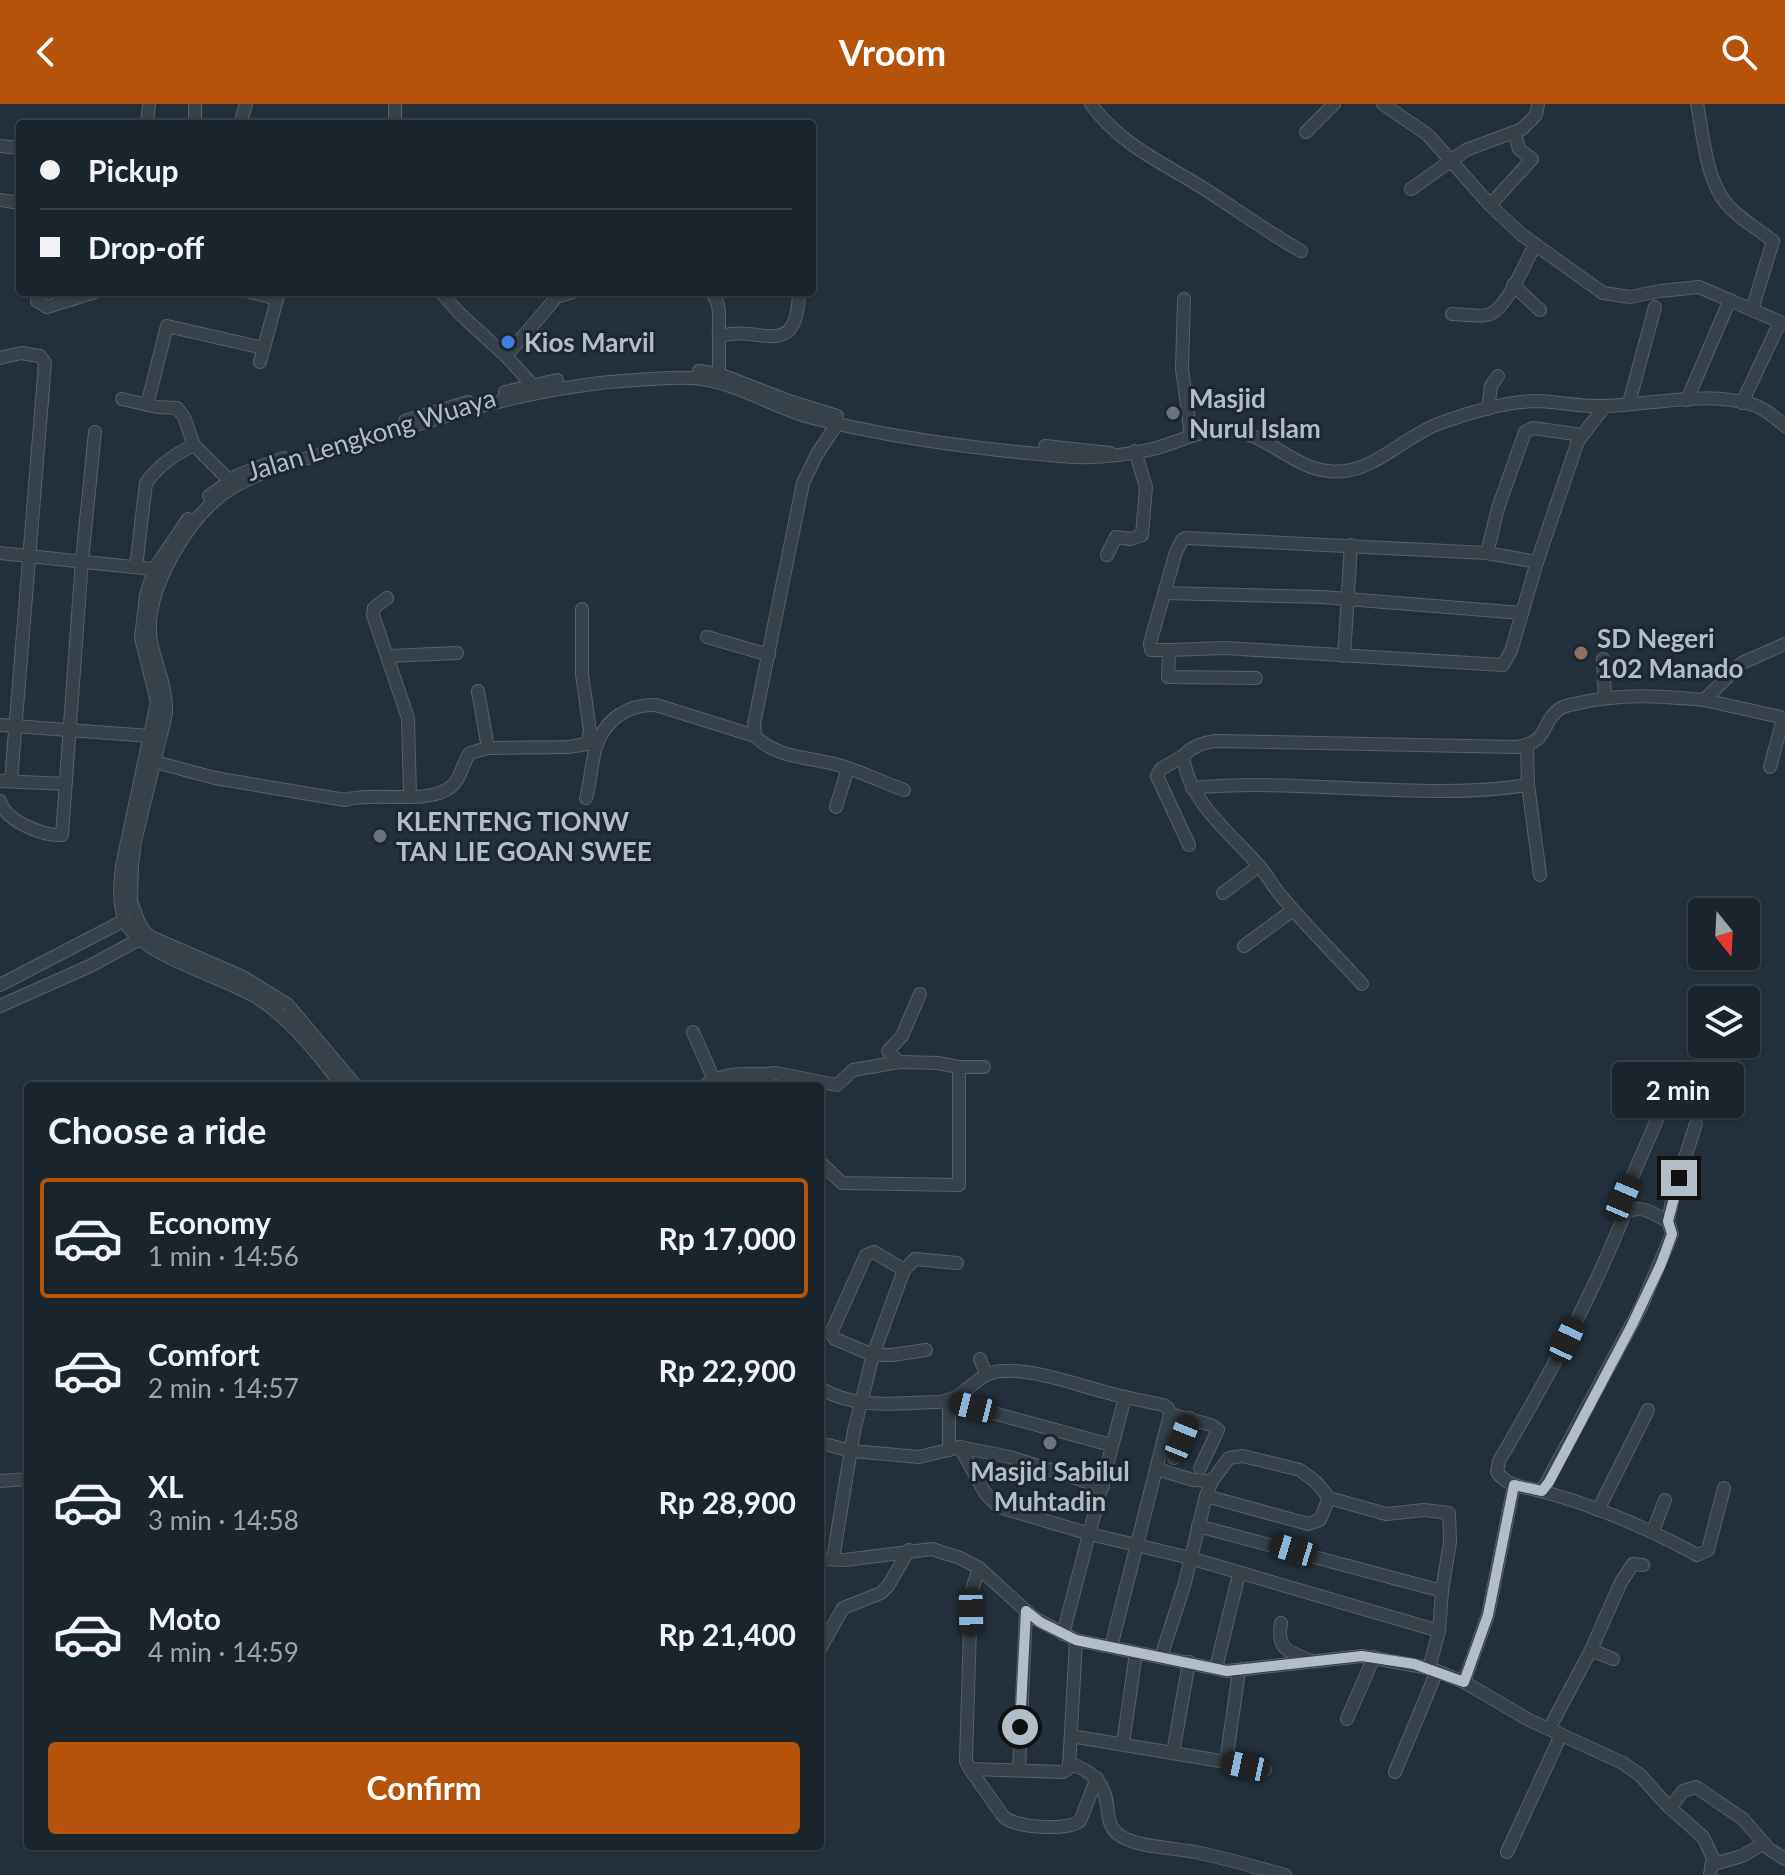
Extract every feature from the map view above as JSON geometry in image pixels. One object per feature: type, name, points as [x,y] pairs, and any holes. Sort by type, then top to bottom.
[{"type":"street","points":[[1091,104],[1101,118],[1140,152],[1194,182],[1252,223],[1301,251]]},
{"type":"street","points":[[1306,132],[1334,104]]},
{"type":"street","points":[[1383,104],[1428,135],[1490,205],[1535,245],[1603,293],[1618,297],[1699,287],[1782,323],[1742,403]]},
{"type":"street","points":[[1411,189],[1466,150],[1515,133],[1536,115],[1538,104]]},
{"type":"street","points":[[1697,104],[1713,179],[1720,195],[1726,204],[1779,244],[1752,310]]},
{"type":"street","points":[[1490,205],[1532,159],[1519,149],[1515,133]]},
{"type":"street","points":[[1452,314],[1490,314],[1502,304],[1535,245]]},
{"type":"street","points":[[1513,285],[1540,310]]},
{"type":"street","points":[[37,296],[37,301],[47,307],[76,296]]},
{"type":"street","points":[[260,362],[278,296]]},
{"type":"street","points":[[444,296],[535,388]]},
{"type":"street","points":[[506,356],[553,296]]},
{"type":"street","points":[[715,296],[719,310],[719,374]]},
{"type":"street","points":[[719,337],[726,334],[761,337],[784,334],[792,328],[799,308],[799,296]]},
{"type":"street","points":[[1184,299],[1182,369],[1191,435]]},
{"type":"street","points":[[1687,400],[1729,302]]},
{"type":"street","points":[[1629,403],[1655,307]]},
{"type":"street","points":[[147,405],[167,326],[263,348]]},
{"type":"street","points":[[0,358],[31,354],[40,356],[45,363],[14,727],[5,781],[65,784]]},
{"type":"street","name":"Jalan Lengkong Wuaya","points":[[138,940],[125,920],[120,887],[157,697],[143,649],[141,625],[146,595],[190,516],[229,480],[293,455],[535,388],[584,377],[691,370],[719,374],[789,401],[851,419],[961,438],[1094,449],[1113,454]]},
{"type":"street","points":[[1488,409],[1491,386],[1498,376]]},
{"type":"street","name":"Jalan Lengkong Wuaya","points":[[353,1082],[288,1005],[243,977],[153,938],[139,923],[131,901],[135,841],[166,714],[166,693],[153,652],[151,622],[160,570],[196,520],[239,484],[281,467],[535,388],[693,378],[718,383],[803,415],[837,424],[964,447],[1094,458],[1159,447],[1213,430],[1240,432],[1261,438],[1296,462],[1330,472],[1356,469],[1372,463],[1434,425],[1488,409],[1535,401],[1605,406],[1719,399],[1764,410],[1785,426]]},
{"type":"street","points":[[122,399],[175,407],[180,411],[194,445],[229,480]]},
{"type":"street","points":[[1537,562],[1487,553],[1186,538],[1176,552],[1150,643],[1151,650],[1225,648],[1503,665],[1511,651],[1537,562],[1582,435],[1605,406]]},
{"type":"street","points":[[755,736],[754,724],[803,483],[837,424]]},
{"type":"street","points":[[1487,553],[1498,508],[1525,432],[1533,428],[1582,435]]},
{"type":"street","points":[[0,801],[8,815],[45,833],[60,836],[95,432]]},
{"type":"street","points":[[136,567],[146,483],[177,453],[194,445]]},
{"type":"street","points":[[1107,555],[1116,537],[1131,539],[1142,535],[1146,487],[1135,451]]},
{"type":"street","points":[[1344,656],[1351,545]]},
{"type":"street","points":[[0,553],[160,570]]},
{"type":"street","points":[[1165,593],[1348,599],[1522,613]]},
{"type":"street","points":[[387,598],[374,608],[373,615],[408,718],[410,796]]},
{"type":"street","points":[[155,762],[215,778],[345,800],[365,795],[410,796],[444,791],[460,776],[464,760],[470,753],[488,748],[587,744],[590,731],[582,674],[582,609]]},
{"type":"street","points":[[707,637],[769,655]]},
{"type":"street","points":[[1704,700],[1742,663],[1785,644]]},
{"type":"street","points":[[1169,650],[1168,677],[1256,678]]},
{"type":"street","points":[[389,656],[457,653]]},
{"type":"street","points":[[1603,659],[1605,697]]},
{"type":"street","points":[[478,691],[488,748]]},
{"type":"street","points":[[1189,845],[1157,776],[1161,769],[1194,746],[1216,741],[1483,747],[1527,745],[1540,738],[1557,711],[1567,705],[1638,694],[1704,700],[1782,718],[1770,767]]},
{"type":"street","points":[[586,798],[597,743],[613,720],[628,708],[640,704],[656,705],[755,736],[765,747],[780,753],[848,768],[904,790]]},
{"type":"street","points":[[0,725],[150,736]]},
{"type":"street","points":[[1527,745],[1528,785],[1540,875]]},
{"type":"street","points":[[1183,756],[1192,788],[1225,831],[1362,984]]},
{"type":"street","points":[[836,807],[848,768]]},
{"type":"street","points":[[1192,788],[1302,785],[1453,792],[1528,785]]},
{"type":"street","points":[[1223,893],[1259,866]]},
{"type":"street","points":[[1244,946],[1293,910]]},
{"type":"street","points":[[0,985],[125,920]]},
{"type":"street","points":[[0,1006],[138,940],[257,997],[303,1039],[339,1082]]},
{"type":"street","points":[[899,1062],[888,1051],[902,1036],[920,994]]},
{"type":"street","points":[[693,1032],[707,1082]]},
{"type":"street","points":[[824,1082],[837,1085],[850,1072],[899,1062],[984,1067]]},
{"type":"street","points":[[824,1166],[842,1183],[959,1185],[959,1067]]},
{"type":"street","points":[[713,1082],[736,1073],[776,1073],[822,1082]]},
{"type":"street","points":[[763,1074],[768,1082]]},
{"type":"street","points":[[1668,1083],[1656,1122],[1623,1198],[1625,1213],[1603,1268],[1567,1340],[1499,1461],[1497,1472],[1502,1479],[1514,1485],[1542,1491],[1653,1531],[1697,1555],[1705,1554],[1708,1550],[1724,1488]]},
{"type":"street","points":[[1542,1491],[1641,1307],[1672,1234],[1668,1221],[1674,1191],[1696,1124]]},
{"type":"street","points":[[1625,1213],[1633,1208],[1642,1208],[1668,1221]]},
{"type":"street","points":[[904,1270],[874,1252],[866,1255],[831,1331],[835,1339],[873,1355],[926,1350]]},
{"type":"street","points":[[957,1263],[915,1259],[904,1270],[873,1355],[826,1559],[932,1549],[979,1568],[1040,1622],[1076,1640],[1216,1668],[1239,1671],[1362,1656],[1433,1670],[1464,1682],[1555,1732],[1623,1763],[1650,1784],[1670,1808],[1703,1837],[1711,1849],[1710,1870],[1763,1844]]},
{"type":"street","points":[[980,1359],[986,1374]]},
{"type":"street","points":[[949,1401],[965,1393],[986,1374],[1018,1371],[1168,1408],[1170,1414],[1157,1469],[1111,1647]]},
{"type":"street","points":[[824,1390],[861,1404],[949,1401],[1111,1445]]},
{"type":"street","points":[[1063,1634],[1125,1397]]},
{"type":"street","points":[[949,1401],[955,1448],[991,1502],[999,1507],[1090,1534],[1190,1558],[1439,1631]]},
{"type":"street","points":[[1598,1510],[1648,1410]]},
{"type":"street","points":[[1170,1414],[1190,1418],[1218,1430],[1200,1468]]},
{"type":"street","points":[[1174,1458],[1190,1418]]},
{"type":"street","points":[[824,1444],[852,1451],[919,1457],[955,1448],[1010,1457],[1103,1487]]},
{"type":"street","points":[[1161,1657],[1184,1586],[1206,1496],[1212,1481],[1229,1458],[1243,1456],[1300,1470],[1316,1482],[1329,1498],[1386,1514],[1424,1510],[1449,1513],[1450,1542],[1433,1670],[1395,1772]]},
{"type":"street","points":[[1157,1469],[1193,1480],[1212,1481]]},
{"type":"street","points":[[0,1481],[24,1479]]},
{"type":"street","points":[[1464,1682],[1488,1615],[1514,1485]]},
{"type":"street","points":[[1206,1496],[1308,1524],[1320,1520],[1329,1498]]},
{"type":"street","points":[[1653,1531],[1665,1500]]},
{"type":"street","points":[[1198,1526],[1442,1591]]},
{"type":"street","points":[[824,1642],[843,1608],[881,1593],[909,1550]]},
{"type":"street","points":[[1507,1852],[1555,1732],[1621,1582],[1633,1564],[1643,1565]]},
{"type":"street","points":[[979,1568],[971,1593],[966,1761],[970,1769],[1003,1816],[1022,1825],[1076,1825],[1097,1778]]},
{"type":"street","points":[[1216,1668],[1239,1574]]},
{"type":"street","points":[[1019,1770],[1026,1611]]},
{"type":"street","points":[[1281,1623],[1280,1643],[1291,1652],[1312,1661]]},
{"type":"street","points":[[970,1769],[1063,1772],[1069,1768],[1076,1640]]},
{"type":"street","points":[[1591,1650],[1613,1659]]},
{"type":"street","points":[[1123,1744],[1136,1653]]},
{"type":"street","points":[[1347,1719],[1374,1657]]},
{"type":"street","points":[[1173,1753],[1189,1662]]},
{"type":"street","points":[[1226,1762],[1239,1671]]},
{"type":"street","points":[[1071,1736],[1265,1770]]},
{"type":"street","points":[[1069,1763],[1090,1771],[1097,1778],[1106,1795],[1114,1830],[1119,1835],[1137,1842],[1194,1852],[1285,1875]]},
{"type":"street","points":[[1670,1808],[1683,1791],[1696,1787],[1743,1819],[1763,1844],[1785,1859]]},
{"type":"place","name":"Kios Marvil","points":[[508,342]]},
{"type":"place","name":"Masjid Nurul Islam","points":[[1173,413]]},
{"type":"place","name":"SD Negeri 102 Manado","points":[[1581,653]]},
{"type":"place","name":"KLENTENG TIONW TAN LIE GOAN SWEE","points":[[380,836]]},
{"type":"place","name":"Masjid Sabilul Muhtadin","points":[[1050,1443]]},
{"type":"route","points":[[1020,1727],[1026,1611],[1040,1622],[1076,1640],[1227,1671],[1362,1656],[1414,1664],[1464,1682],[1488,1615],[1514,1485],[1542,1491],[1601,1386],[1661,1264],[1672,1234],[1668,1221],[1679,1178]]}]
